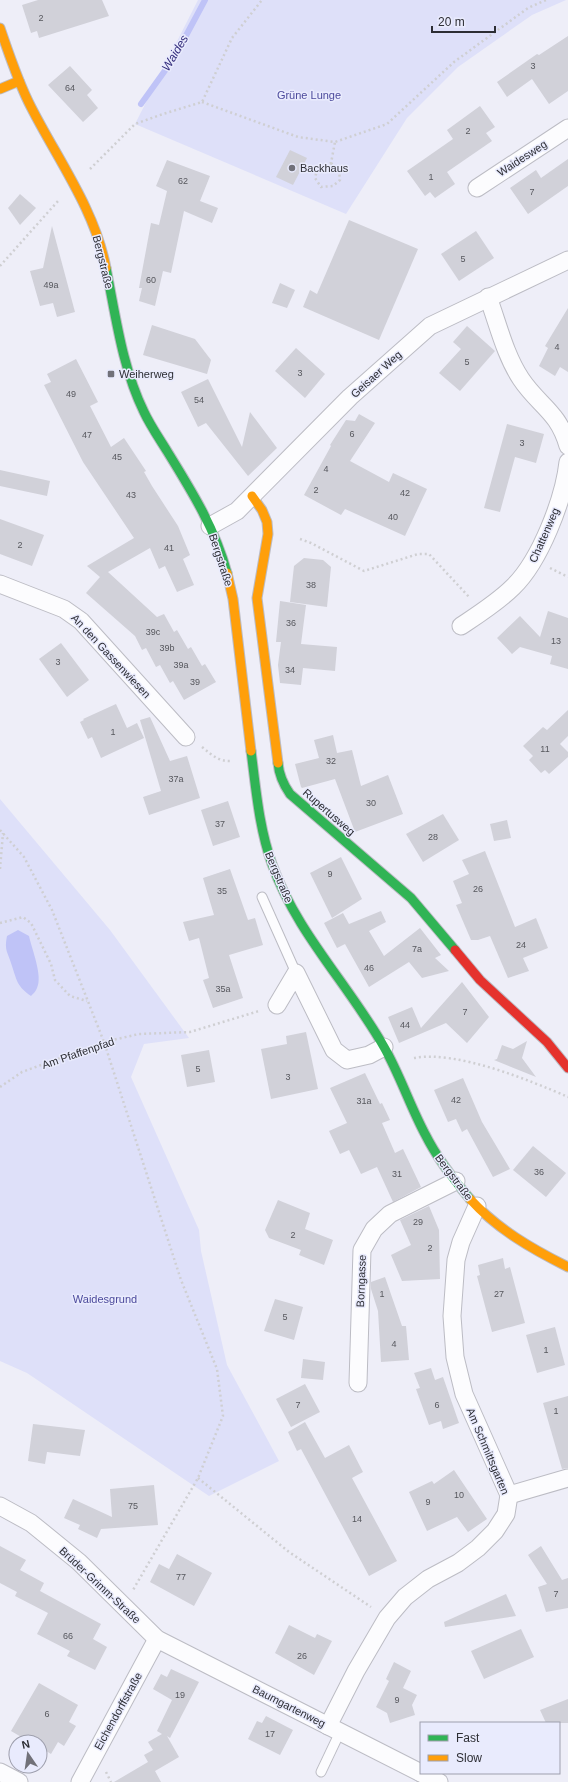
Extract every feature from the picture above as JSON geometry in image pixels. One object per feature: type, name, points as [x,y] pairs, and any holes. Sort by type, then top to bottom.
[{"type":"main road","name":"Bergstraße","points":[[0,28],[19,81],[30,106],[88,212],[102,246],[123,354],[135,392],[144,414],[186,482],[210,526],[225,567],[233,599],[259,812],[264,839],[272,866],[288,900],[308,934],[370,1022],[392,1063],[420,1124],[436,1154],[456,1181],[478,1206],[508,1234],[568,1267]]},
{"type":"main road","points":[[0,89],[19,81]]},
{"type":"main road","name":"Rupertusweg","points":[[252,496],[265,515],[268,528],[268,550],[260,572],[257,598],[278,774],[283,784],[290,794],[412,898],[480,980],[547,1042],[568,1068]]},
{"type":"street","name":"Waidesweg","points":[[477,188],[568,128]]},
{"type":"street","name":"Geisaer Weg","points":[[210,526],[237,511],[350,397],[430,326],[568,260]]},
{"type":"street","points":[[488,297],[511,362],[527,388],[552,412],[559,423],[568,446]]},
{"type":"street","name":"Chattenweg","points":[[461,626],[505,595],[535,560],[558,504],[568,462]]},
{"type":"street","name":"An den Gassenwiesen","points":[[0,584],[64,609],[81,621],[193,741]]},
{"type":"street","points":[[296,973],[334,1050],[347,1060],[369,1055],[384,1048]]},
{"type":"street","points":[[277,1005],[296,973]]},
{"type":"street","name":"Borngasse","points":[[358,1383],[362,1250],[374,1229],[390,1214],[456,1181]]},
{"type":"street","name":"Am Schmittsgarten","points":[[334,1729],[356,1671],[387,1618],[405,1597],[428,1579],[458,1563],[478,1548],[495,1531],[506,1514],[509,1495],[464,1394],[455,1357],[452,1316],[456,1260],[461,1242],[478,1206]]},
{"type":"street","points":[[509,1495],[568,1478]]},
{"type":"street","name":"Brüder-Grimm-Straße","points":[[0,1506],[31,1523],[79,1562],[157,1640]]},
{"type":"street","name":"Baumgartenweg","points":[[157,1640],[420,1772]]},
{"type":"street","name":"Eichendorffstraße","points":[[80,1782],[157,1640]]},
{"type":"street","points":[[0,1772],[19,1782]]},
{"type":"street","name":"Baumgartenweg","points":[[423,1774],[439,1782]]},
{"type":"lane","points":[[262,897],[296,973]]},
{"type":"lane","points":[[321,1772],[334,1729]]},
{"type":"path","points":[[202,102],[232,38],[262,0]]},
{"type":"path","points":[[0,266],[74,186],[135,124],[202,102],[298,137],[335,142],[387,124],[454,62],[528,8],[546,0]]},
{"type":"path","points":[[331,163],[335,142]]},
{"type":"path","points":[[331,163],[339,170],[340,180],[333,186],[321,187],[315,178],[317,170],[331,163]]},
{"type":"path","points":[[300,539],[311,543],[364,571],[418,554],[429,554],[468,595]]},
{"type":"path","points":[[193,741],[215,758],[224,762],[232,761]]},
{"type":"path","points":[[0,830],[24,857],[52,910],[104,1042],[181,1280],[217,1368],[223,1416],[198,1478],[124,1606]]},
{"type":"path","points":[[0,868],[3,832]]},
{"type":"path","points":[[0,923],[23,917],[31,923],[51,964],[55,980],[70,996],[87,1001]]},
{"type":"path","name":"Am Pfaffenpfad","points":[[0,1087],[22,1072],[104,1042],[139,1034],[190,1032],[277,1005]]},
{"type":"path","points":[[392,1063],[418,1057],[462,1060],[484,1065],[568,1097]]},
{"type":"path","points":[[198,1478],[289,1552],[387,1618]]},
{"type":"green space","name":"Grüne Lunge","points":[[198,0],[566,0],[532,15],[458,67],[407,118],[346,214],[135,124]]},
{"type":"green space","name":"Waidesgrund","points":[[0,799],[110,930],[189,1038],[144,1044],[131,1077],[199,1230],[201,1251],[227,1365],[279,1461],[209,1496],[27,1373],[0,1361]]},
{"type":"water","points":[[18,930],[29,936],[38,970],[39,983],[31,996],[18,983],[6,948],[7,936]]},
{"type":"building","points":[[38,0],[102,0],[109,16],[39,38],[37,31],[31,33],[22,5]]},
{"type":"building","points":[[568,36],[568,91],[549,104],[532,79],[507,97],[497,82],[537,54],[539,55]]},
{"type":"building","points":[[70,66],[92,90],[87,95],[98,108],[83,122],[48,85]]},
{"type":"building","points":[[480,106],[495,127],[486,133],[492,141],[447,172],[455,184],[435,198],[430,192],[425,196],[407,171],[453,139],[447,130]]},
{"type":"building","name":"Backhaus","points":[[290,150],[307,158],[293,185],[276,177]]},
{"type":"building","points":[[568,159],[568,186],[528,214],[510,188],[536,170],[541,178]]},
{"type":"building","points":[[167,160],[210,176],[200,201],[218,208],[212,223],[184,211],[171,273],[163,271],[155,306],[139,301],[142,288],[139,288],[151,223],[159,225],[167,191],[156,186]]},
{"type":"building","points":[[20,194],[36,208],[20,225],[8,208]]},
{"type":"building","points":[[349,220],[418,249],[379,340],[303,307],[310,290],[317,294]]},
{"type":"building","points":[[52,226],[75,312],[57,317],[53,303],[40,306],[30,271],[43,268]]},
{"type":"building","points":[[476,231],[494,258],[459,281],[441,254]]},
{"type":"building","points":[[280,283],[295,290],[287,308],[272,303]]},
{"type":"building","points":[[568,308],[568,372],[560,367],[555,376],[539,366],[548,348],[545,346]]},
{"type":"building","points":[[152,325],[195,339],[211,360],[207,374],[143,355]]},
{"type":"building","points":[[467,326],[495,351],[460,391],[439,373],[461,349],[453,342]]},
{"type":"building","points":[[296,348],[325,374],[305,398],[275,371]]},
{"type":"building","points":[[76,359],[98,402],[90,406],[111,447],[124,438],[146,471],[144,472],[152,486],[178,526],[190,555],[183,559],[194,585],[177,592],[165,566],[159,569],[150,548],[108,572],[157,617],[164,614],[174,632],[177,630],[188,649],[191,647],[202,666],[205,664],[216,682],[184,700],[173,681],[170,683],[160,665],[156,667],[146,648],[142,650],[135,636],[86,593],[100,577],[87,566],[134,538],[83,462],[44,385],[51,382],[47,374]]},
{"type":"building","points":[[208,379],[242,447],[250,412],[277,448],[248,476],[206,423],[198,427],[181,392]]},
{"type":"building","points":[[359,414],[375,423],[350,461],[389,482],[393,473],[427,489],[405,536],[345,509],[341,515],[304,495],[331,446],[330,445],[346,420],[355,421]]},
{"type":"building","points":[[507,424],[544,434],[536,463],[515,457],[500,512],[484,508]]},
{"type":"building","points":[[0,470],[50,481],[47,496],[0,486]]},
{"type":"building","points":[[0,519],[44,535],[32,566],[0,554]]},
{"type":"building","points":[[304,558],[323,560],[331,567],[327,607],[290,602],[294,566]]},
{"type":"building","points":[[280,601],[306,605],[301,644],[337,647],[335,671],[303,668],[301,685],[280,683],[278,665],[281,642],[276,642]]},
{"type":"building","points":[[548,611],[568,618],[568,669],[550,664],[552,656],[520,647],[512,654],[497,638],[520,616],[540,637]]},
{"type":"building","points":[[61,643],[89,680],[67,697],[39,659]]},
{"type":"building","points":[[116,704],[127,728],[137,723],[144,738],[101,758],[92,737],[88,739],[80,722],[84,720],[83,719]]},
{"type":"building","points":[[568,710],[568,736],[560,744],[568,752],[568,757],[549,774],[545,770],[541,773],[529,760],[533,756],[523,746],[543,727],[547,730]]},
{"type":"building","points":[[150,717],[170,761],[187,756],[200,798],[149,815],[143,797],[161,791],[140,720]]},
{"type":"building","points":[[333,735],[337,753],[352,750],[361,786],[388,775],[403,814],[355,832],[335,779],[302,788],[301,787],[295,764],[319,758],[314,740]]},
{"type":"building","points":[[228,801],[240,837],[213,846],[201,810]]},
{"type":"building","points":[[443,814],[459,840],[423,862],[406,834]]},
{"type":"building","points":[[507,820],[511,838],[494,841],[490,824]]},
{"type":"building","points":[[485,851],[515,927],[536,918],[548,948],[523,958],[529,971],[508,978],[490,936],[478,940],[471,940],[456,905],[462,903],[453,881],[469,874],[462,860]]},
{"type":"building","points":[[341,857],[362,899],[332,918],[310,873]]},
{"type":"building","points":[[230,869],[248,920],[255,918],[263,945],[229,955],[243,998],[213,1008],[203,980],[209,978],[199,938],[189,941],[183,922],[214,915],[203,878]]},
{"type":"building","points":[[381,911],[386,922],[369,931],[384,956],[420,928],[441,955],[435,958],[449,971],[422,978],[409,962],[369,987],[345,944],[337,948],[324,923],[343,913],[349,924]]},
{"type":"building","points":[[462,982],[489,1017],[467,1043],[446,1023],[399,1043],[388,1017],[412,1007],[421,1028]]},
{"type":"building","points":[[306,1032],[318,1089],[271,1099],[261,1049],[287,1044],[286,1036]]},
{"type":"building","points":[[527,1041],[522,1058],[536,1077],[494,1060],[497,1059],[502,1045],[513,1049]]},
{"type":"building","points":[[209,1050],[215,1082],[187,1087],[181,1055]]},
{"type":"building","points":[[365,1073],[380,1104],[382,1103],[390,1120],[382,1123],[395,1153],[403,1149],[421,1187],[393,1202],[377,1167],[361,1174],[349,1150],[340,1154],[329,1131],[347,1123],[330,1088]]},
{"type":"building","points":[[463,1078],[482,1122],[510,1169],[493,1177],[467,1129],[462,1132],[456,1119],[448,1122],[434,1090]]},
{"type":"building","points":[[533,1146],[566,1173],[546,1197],[513,1170]]},
{"type":"building","points":[[278,1200],[310,1213],[305,1229],[333,1240],[324,1265],[299,1255],[301,1250],[269,1238],[265,1230]]},
{"type":"building","points":[[429,1206],[439,1230],[440,1279],[402,1281],[391,1255],[411,1245],[400,1220]]},
{"type":"building","points":[[503,1258],[505,1269],[510,1267],[525,1323],[492,1332],[477,1276],[480,1275],[478,1265]]},
{"type":"building","points":[[385,1277],[402,1326],[406,1326],[409,1360],[381,1362],[378,1311],[371,1289],[371,1282]]},
{"type":"building","points":[[275,1299],[303,1307],[294,1340],[264,1331]]},
{"type":"building","points":[[555,1327],[565,1365],[537,1373],[526,1335]]},
{"type":"building","points":[[303,1359],[325,1362],[323,1380],[301,1378]]},
{"type":"building","points":[[431,1368],[435,1380],[443,1377],[459,1423],[443,1429],[441,1421],[429,1425],[416,1389],[420,1388],[414,1373]]},
{"type":"building","points":[[305,1384],[320,1412],[291,1427],[276,1399]]},
{"type":"building","points":[[568,1396],[568,1468],[562,1469],[543,1403]]},
{"type":"building","points":[[305,1422],[325,1458],[349,1445],[363,1472],[352,1478],[397,1561],[369,1576],[301,1449],[297,1451],[288,1432]]},
{"type":"building","points":[[33,1424],[85,1430],[80,1456],[47,1452],[45,1464],[28,1461]]},
{"type":"building","points":[[454,1470],[487,1519],[468,1532],[457,1517],[427,1531],[409,1492],[432,1481],[434,1484]]},
{"type":"building","points":[[154,1485],[158,1525],[101,1529],[97,1538],[78,1529],[80,1525],[64,1518],[73,1499],[112,1517],[110,1489]]},
{"type":"building","points":[[0,1546],[26,1560],[20,1570],[44,1583],[40,1591],[101,1624],[93,1639],[107,1647],[95,1670],[67,1656],[70,1651],[37,1634],[48,1613],[15,1596],[17,1592],[0,1583]]},
{"type":"building","points":[[541,1546],[562,1580],[568,1578],[568,1608],[546,1612],[538,1587],[547,1584],[528,1555]]},
{"type":"building","points":[[177,1554],[212,1573],[194,1606],[150,1582],[159,1564],[169,1569]]},
{"type":"building","points":[[506,1594],[516,1616],[445,1627],[444,1622]]},
{"type":"building","points":[[289,1625],[315,1638],[317,1634],[332,1641],[314,1675],[275,1653]]},
{"type":"building","points":[[521,1629],[534,1657],[484,1679],[471,1651]]},
{"type":"building","points":[[394,1662],[411,1671],[403,1688],[417,1695],[412,1705],[415,1715],[390,1723],[387,1713],[376,1707],[389,1681],[386,1679]]},
{"type":"building","points":[[171,1669],[199,1682],[170,1738],[167,1736],[179,1757],[155,1771],[161,1782],[114,1782],[148,1762],[144,1755],[153,1750],[148,1742],[162,1734],[157,1731],[172,1700],[153,1689],[161,1674],[167,1677]]},
{"type":"building","points":[[39,1683],[78,1705],[69,1722],[76,1726],[64,1746],[58,1742],[51,1754],[48,1752],[48,1734],[16,1734],[11,1731]]},
{"type":"building","points":[[568,1699],[568,1723],[546,1722],[540,1710]]},
{"type":"building","points":[[266,1716],[293,1730],[280,1755],[248,1739],[257,1721],[262,1723]]},
{"type":"waterway","name":"Waides","points":[[141,104],[174,58],[205,0]]},
{"type":"traffic: fast","points":[[106,268],[120,342],[136,395],[149,422],[202,510],[216,540],[227,573]]},
{"type":"traffic: fast","points":[[251,751],[258,808],[264,836],[272,864],[282,889],[309,935],[384,1047],[420,1123],[440,1160],[470,1199]]},
{"type":"traffic: fast","points":[[278,763],[279,772],[285,787],[290,794],[411,898],[455,950]]},
{"type":"traffic: slow","points":[[0,28],[26,97],[85,206],[101,247],[106,268]]},
{"type":"traffic: slow","points":[[0,89],[19,81]]},
{"type":"traffic: slow","points":[[252,496],[262,510],[267,522],[268,534],[257,598],[278,763]]},
{"type":"traffic: slow","points":[[227,573],[233,599],[251,751]]},
{"type":"traffic: slow","points":[[470,1199],[480,1210],[503,1229],[541,1253],[568,1267]]},
{"type":"traffic: jam","points":[[455,950],[480,980],[547,1042],[568,1068]]},
{"type":"place","name":"Backhaus","points":[[292,168]]},
{"type":"place","name":"Weiherweg","points":[[111,374]]}]
